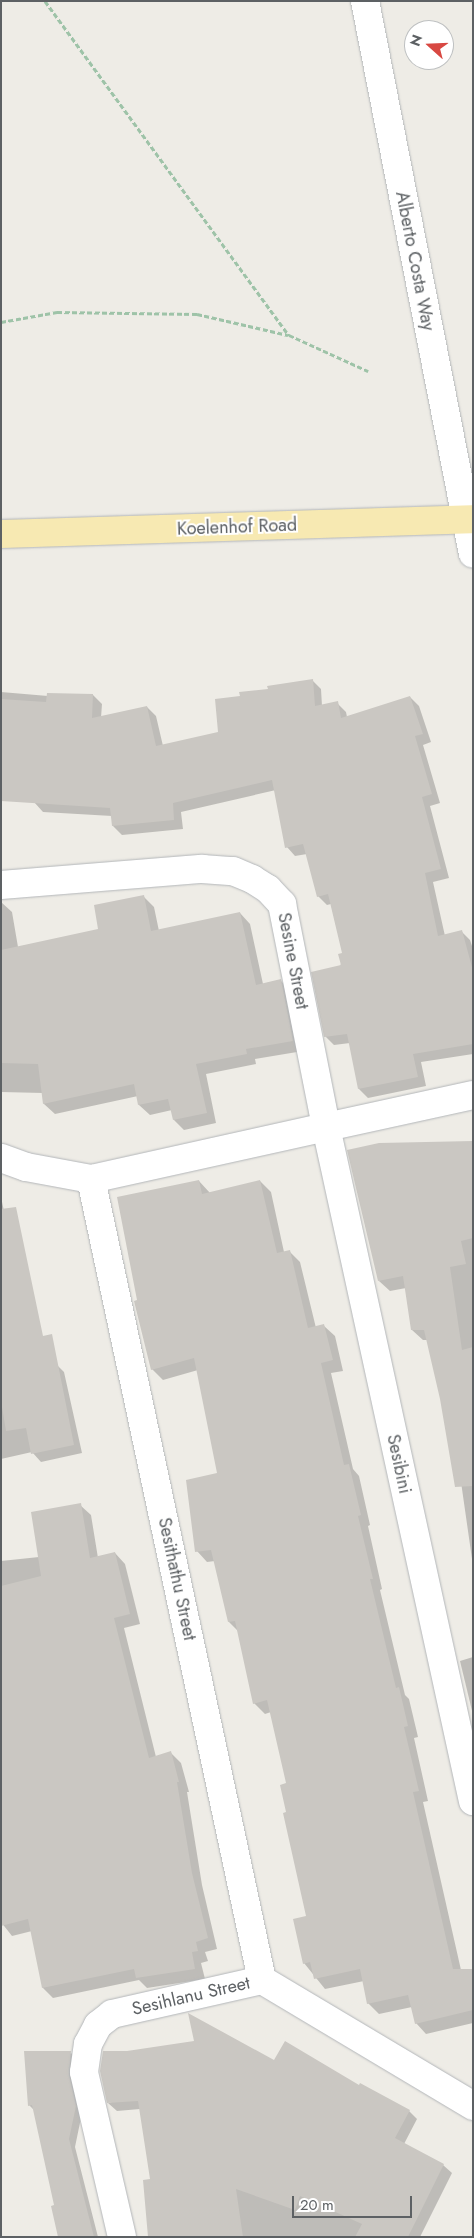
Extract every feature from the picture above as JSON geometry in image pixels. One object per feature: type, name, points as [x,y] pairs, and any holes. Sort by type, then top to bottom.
[{"type":"main road","name":"Koelenhof Road","points":[[1,534],[469,520]]},
{"type":"street","name":"Alberto Costa Way","points":[[365,1],[469,520],[473,554]]},
{"type":"street","name":"Sesine Street","points":[[1,885],[202,869],[233,871],[252,879],[268,889],[282,904],[326,1127]]},
{"type":"street","points":[[1,1158],[26,1167],[91,1179],[473,1095]]},
{"type":"street","name":"Sesibini","points":[[326,1127],[473,1801]]},
{"type":"street","name":"Sesithathu Street","points":[[91,1179],[262,1980]]},
{"type":"street","name":"Sesihlanu Street","points":[[122,2237],[84,2072],[88,2044],[98,2025],[112,2014],[262,1980],[473,2106]]},
{"type":"path","points":[[45,1],[289,335]]},
{"type":"path","points":[[1,322],[57,312],[197,314],[289,335],[368,372]]},
{"type":"building","points":[[313,679],[315,706],[338,701],[341,718],[410,696],[423,734],[415,736],[432,794],[422,797],[441,869],[425,873],[438,936],[462,930],[473,971],[473,1044],[413,1054],[418,1077],[358,1089],[347,1034],[324,1037],[311,972],[341,965],[338,954],[342,953],[328,894],[317,897],[303,844],[285,848],[272,780],[173,803],[174,820],[112,826],[110,808],[1,801],[1,699],[46,702],[47,693],[93,694],[92,718],[147,706],[156,746],[218,732],[215,699],[240,696],[239,692],[268,689],[267,686]]},
{"type":"building","points":[[144,895],[151,931],[240,912],[256,985],[281,979],[293,1041],[246,1049],[247,1054],[196,1064],[207,1113],[173,1120],[168,1099],[138,1105],[134,1084],[43,1104],[38,1064],[1,1063],[1,950],[98,929],[94,905]]},
{"type":"building","points":[[473,1141],[473,1238],[461,1241],[466,1264],[450,1267],[462,1350],[473,1347],[473,1486],[455,1487],[440,1399],[424,1330],[411,1330],[403,1276],[378,1281],[347,1150],[379,1143]]},
{"type":"building","points":[[199,1180],[202,1194],[260,1180],[277,1253],[290,1250],[308,1328],[324,1324],[333,1360],[321,1363],[344,1465],[349,1464],[361,1515],[358,1516],[373,1579],[370,1579],[396,1688],[399,1687],[408,1726],[404,1727],[419,1791],[413,1792],[453,1969],[473,1969],[473,2010],[415,2024],[408,1995],[367,2004],[360,1969],[314,1979],[310,1962],[303,1964],[293,1919],[306,1916],[283,1813],[286,1812],[280,1785],[286,1783],[267,1700],[253,1704],[235,1621],[228,1622],[211,1550],[195,1552],[186,1480],[217,1473],[194,1358],[151,1370],[134,1301],[137,1300],[117,1197]]},
{"type":"building","points":[[16,1207],[43,1336],[52,1334],[74,1445],[31,1454],[26,1428],[6,1431],[1,1401],[1,1209]]},
{"type":"building","points":[[81,1503],[90,1558],[115,1552],[130,1614],[114,1618],[149,1758],[171,1751],[179,1782],[177,1782],[192,1873],[208,1938],[196,1942],[198,1951],[192,1952],[195,1969],[136,1978],[134,1969],[42,1988],[28,1919],[1,1926],[1,1586],[41,1576],[31,1512]]},
{"type":"building","points":[[188,2013],[274,2060],[285,2041],[359,2085],[360,2083],[410,2110],[395,2138],[444,2164],[408,2237],[355,2237],[362,2224],[300,2196],[295,2210],[236,2189],[243,2237],[148,2237],[143,2180],[150,2179],[138,2101],[107,2103],[100,2071],[103,2051],[127,2051],[194,2041]]},
{"type":"building","points":[[24,2051],[71,2051],[69,2075],[76,2106],[69,2139],[94,2237],[58,2237],[51,2206],[54,2205],[32,2105],[28,2106]]}]
